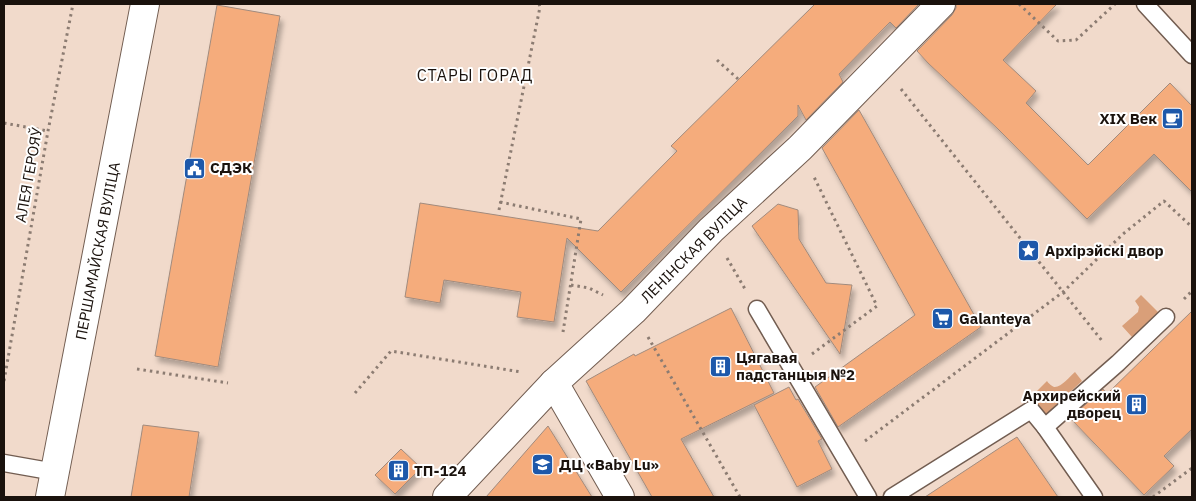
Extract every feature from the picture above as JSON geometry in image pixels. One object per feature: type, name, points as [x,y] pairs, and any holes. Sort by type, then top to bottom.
[{"type":"street","name":"ПЕРШАМАЙСКАЯ ВУЛІЦА","points":[[53,485],[145,4]]},
{"type":"street","name":"ЛЕНІНСКАЯ ВУЛІЦА","points":[[447,497],[554,383],[633,311],[711,230],[800,148],[941,4]]},
{"type":"street","points":[[554,383],[620,497]]},
{"type":"lane","points":[[1145,4],[1192,55]]},
{"type":"lane","points":[[756,309],[868,497]]},
{"type":"lane","points":[[1045,427],[1118,363],[1166,317]]},
{"type":"lane","points":[[892,497],[1032,410],[1094,497]]},
{"type":"lane","points":[[4,463],[53,485]]},
{"type":"path","name":"АЛЕЯ ГЕРОЯЎ","points":[[4,381],[48,131],[73,4]]},
{"type":"path","points":[[499,210],[540,7],[539,4]]},
{"type":"path","points":[[1019,4],[1058,41],[1076,40],[1115,4]]},
{"type":"path","points":[[717,60],[738,80]]},
{"type":"path","points":[[881,66],[1096,333],[1118,363]]},
{"type":"path","points":[[4,123],[48,131]]},
{"type":"path","points":[[792,369],[877,306],[800,148]]},
{"type":"path","points":[[844,456],[1063,292],[1123,234],[1164,201],[1192,227]]},
{"type":"path","points":[[500,202],[581,219],[563,337]]},
{"type":"path","points":[[711,230],[756,309]]},
{"type":"path","points":[[571,285],[589,288]]},
{"type":"path","points":[[633,311],[740,497]]},
{"type":"path","points":[[355,392],[391,351],[529,374],[554,383]]},
{"type":"path","points":[[136,369],[228,383]]},
{"type":"path","points":[[1153,497],[1192,468]]},
{"type":"shaded area","points":[[1141,295],[1159,313],[1132,337],[1122,326],[1138,312],[1139,307],[1135,301]]},
{"type":"shaded area","points":[[1075,372],[1082,381],[1044,416],[1030,398],[1047,381],[1053,387],[1057,387]]},
{"type":"building","points":[[815,4],[919,4],[896,28],[890,22],[839,74],[843,82],[806,120],[798,105],[798,116],[621,292],[567,238],[554,322],[517,317],[521,292],[444,280],[440,303],[405,297],[420,203],[598,231],[677,151],[671,146]]},
{"type":"building","points":[[956,4],[1057,4],[1003,60],[1036,91],[1026,103],[1088,165],[1170,83],[1192,106],[1192,192],[1154,154],[1087,219],[917,51],[952,15]]},
{"type":"building","points":[[217,5],[280,16],[218,367],[155,356]]},
{"type":"building","points":[[859,110],[981,327],[838,427],[815,387],[915,315],[822,148]]},
{"type":"building","points":[[778,204],[798,210],[799,239],[826,283],[852,285],[840,354],[752,226]]},
{"type":"building","points":[[731,308],[774,393],[681,439],[714,497],[652,497],[586,381],[634,354],[635,356]]},
{"type":"building","name":"Архирейский дворец","points":[[1192,311],[1192,429],[1164,456],[1174,466],[1144,495],[1070,418],[1103,389],[1107,394]]},
{"type":"building","points":[[789,387],[822,439],[818,441],[832,469],[797,487],[754,405]]},
{"type":"building","points":[[143,425],[199,432],[189,497],[131,497]]},
{"type":"building","name":"ДЦ «Baby Lu»","points":[[548,426],[592,497],[486,497]]},
{"type":"building","points":[[1017,437],[1058,497],[925,497],[1001,447]]},
{"type":"building","name":"ТП-124","points":[[401,449],[421,468],[395,494],[375,475]]},
{"type":"place","name":"XIX Век","points":[[1173,119]]},
{"type":"place","name":"СДЭК","points":[[194,168]]},
{"type":"place","name":"Архірэйскі двор","points":[[1029,251]]},
{"type":"place","name":"Galanteya","points":[[943,319]]},
{"type":"place","name":"Цягавая падстанцыя №2","points":[[720,367]]},
{"type":"place","name":"Архирейский дворец","points":[[1137,405]]},
{"type":"place","name":"ДЦ «Baby Lu»","points":[[543,465]]},
{"type":"place","name":"ТП-124","points":[[398,471]]},
{"type":"district","name":"СТАРЫ ГОРАД","points":[[475,75]]}]
